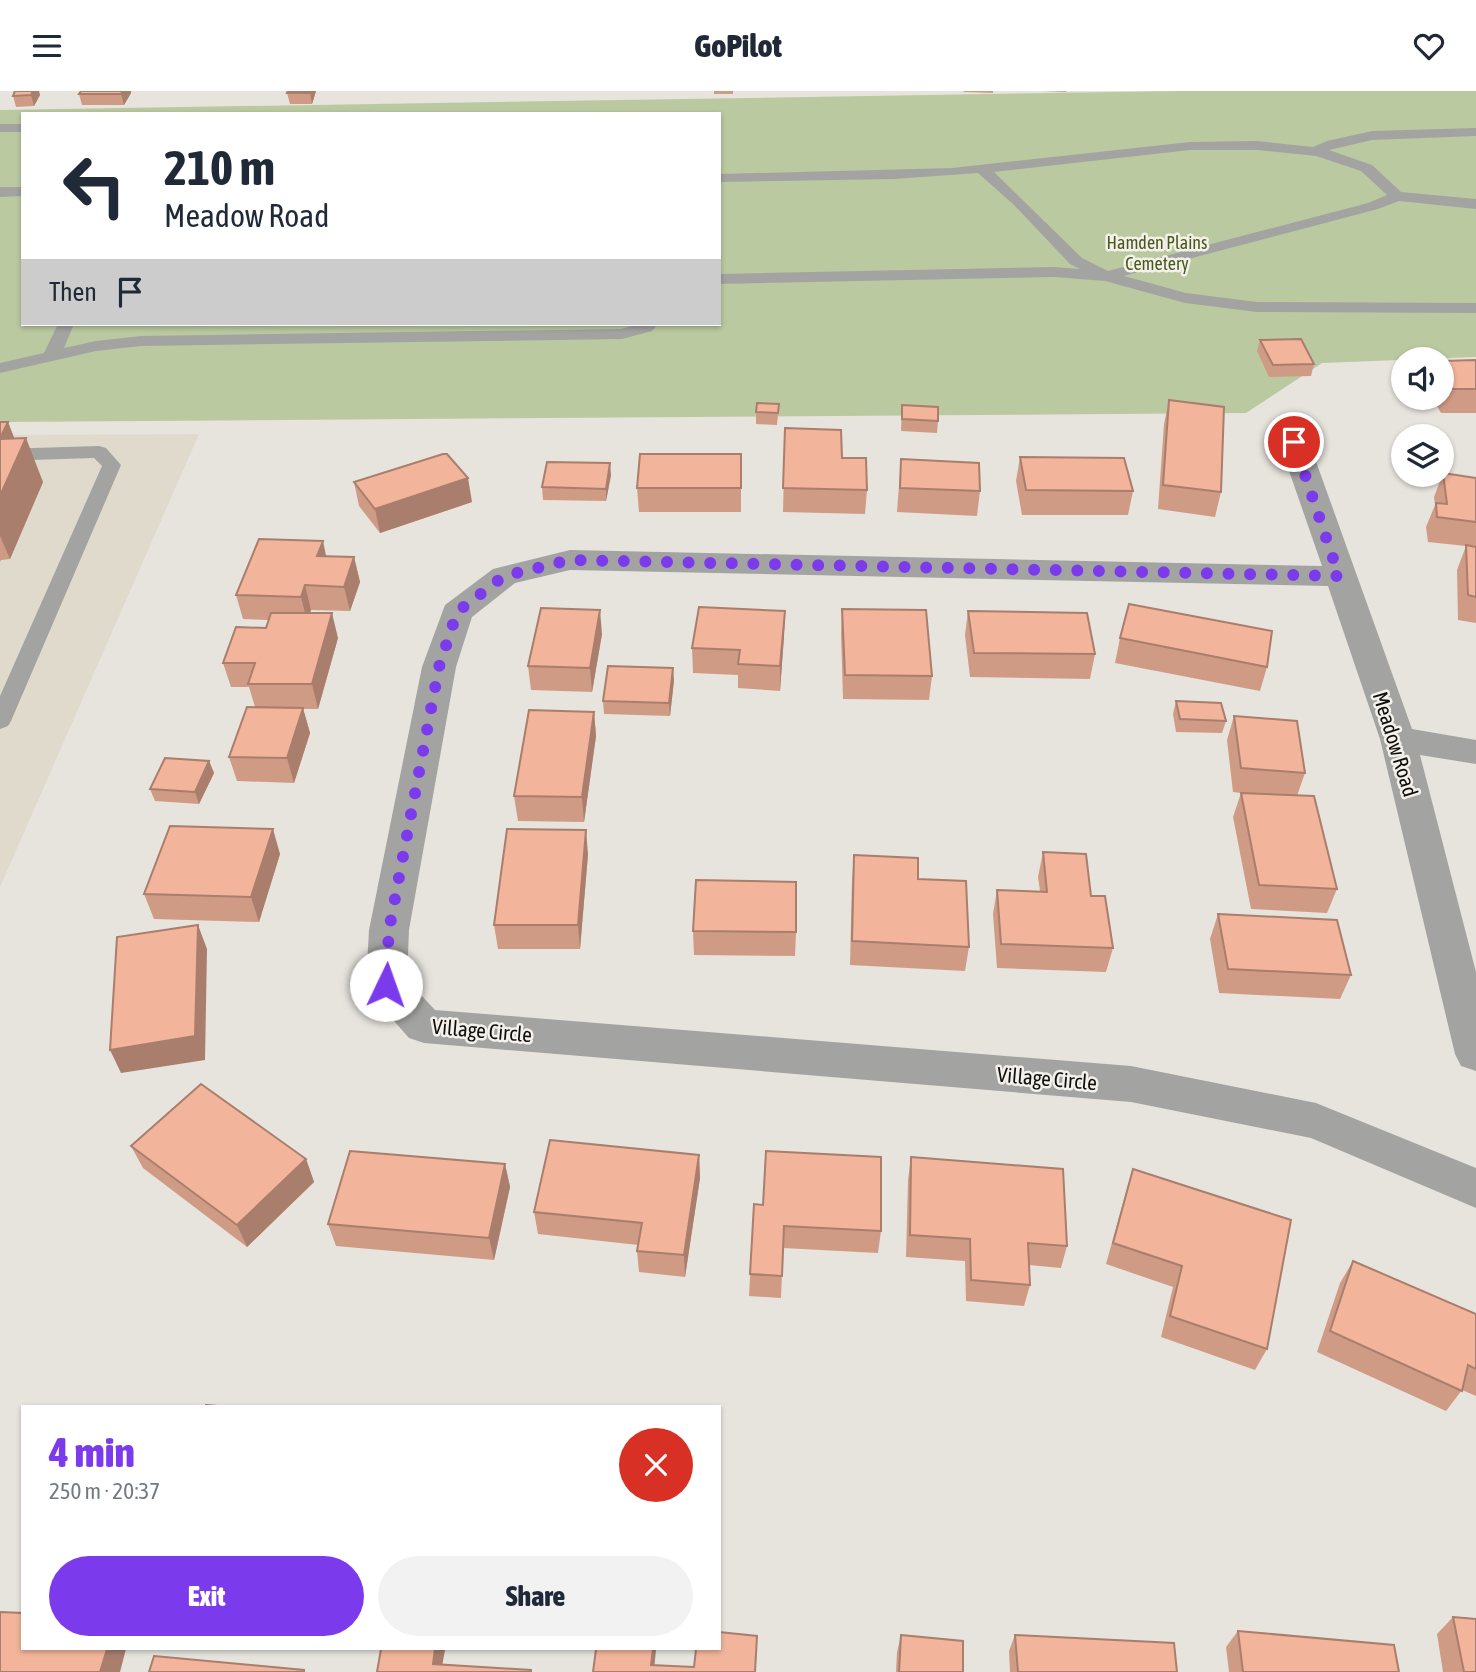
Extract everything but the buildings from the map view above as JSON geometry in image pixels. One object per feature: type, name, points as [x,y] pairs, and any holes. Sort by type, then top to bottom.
[{"type":"street","name":"Meadow Road","points":[[1294,442],[1398,739],[1476,1054]]},
{"type":"street","name":"Village Circle","points":[[1339,576],[570,560],[504,576],[457,612],[439,667],[389,930],[386,985],[424,1026],[1130,1084],[1316,1121],[1476,1188]]},
{"type":"street","points":[[1398,739],[1476,752]]},
{"type":"lane","points":[[0,128],[21,128]]},
{"type":"lane","points":[[1315,151],[1331,142],[1362,137],[1476,132]]},
{"type":"lane","points":[[721,177],[912,174],[982,169],[1178,146],[1228,145],[1315,151],[1343,158],[1365,168],[1392,186],[1397,196]]},
{"type":"lane","points":[[982,169],[1019,202],[1076,261],[1106,276],[1185,298],[1257,307],[1476,308]]},
{"type":"lane","points":[[0,192],[21,191]]},
{"type":"lane","points":[[721,279],[979,272],[1054,272],[1106,276],[1373,206],[1397,196],[1476,204]]},
{"type":"lane","points":[[52,355],[65,326]]},
{"type":"lane","points":[[0,368],[52,355],[141,341],[622,334],[647,326]]},
{"type":"lane","points":[[0,455],[99,452],[111,465],[0,721]]},
{"type":"shaded area","points":[[199,434],[0,887],[0,435]]},
{"type":"green space","name":"Hamden Plains Cemetery","points":[[1176,91],[1476,91],[1476,357],[1454,358],[1454,347],[1391,347],[1391,360],[1322,363],[1246,413],[0,422],[0,110]]},
{"type":"route","points":[[386,985],[389,930],[439,667],[457,612],[504,576],[570,560],[1339,576],[1294,442]]}]
